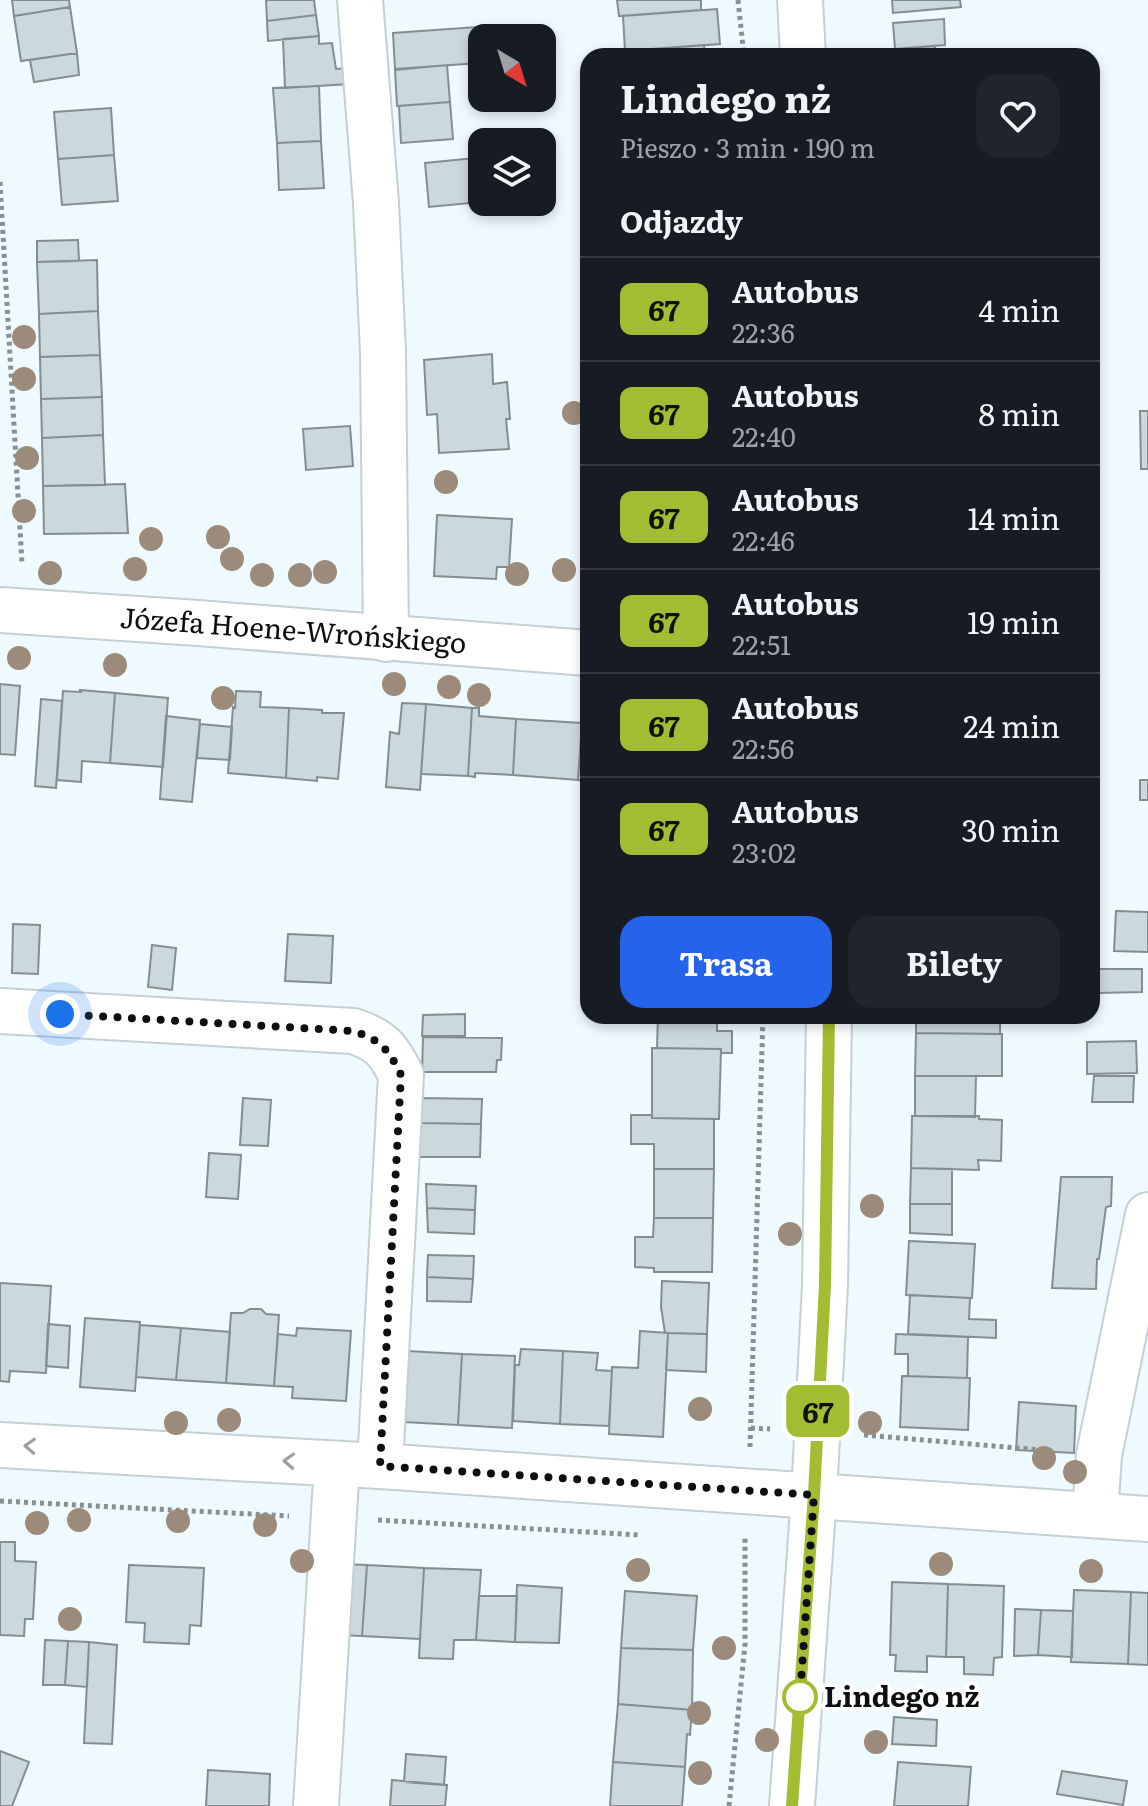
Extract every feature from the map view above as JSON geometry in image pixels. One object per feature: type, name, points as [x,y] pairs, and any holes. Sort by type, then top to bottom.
[{"type":"street","points":[[360,0],[376,203],[383,352],[386,639]]},
{"type":"street","points":[[800,0],[803,48]]},
{"type":"street","name":"Józefa Hoene-Wrońskiego","points":[[6,592],[198,623],[580,652]]},
{"type":"street","points":[[0,1011],[353,1031],[372,1037],[390,1052],[401,1075],[380,1466]]},
{"type":"street","points":[[792,1806],[825,1285],[829,1024]]},
{"type":"street","points":[[1095,1515],[1099,1455],[1148,1215]]},
{"type":"street","points":[[0,1445],[380,1466],[1148,1519]]},
{"type":"street","points":[[316,1806],[337,1464]]},
{"type":"path","points":[[738,0],[743,48]]},
{"type":"path","points":[[0,182],[6,592]]},
{"type":"path","points":[[729,1806],[745,1644],[745,1541],[763,1024]]},
{"type":"path","points":[[817,1431],[1099,1455]]},
{"type":"building","points":[[12,0],[69,0],[70,7],[14,16]]},
{"type":"building","points":[[266,0],[314,0],[316,15],[267,21]]},
{"type":"building","points":[[617,0],[701,0],[701,10],[619,16]]},
{"type":"building","points":[[892,0],[960,0],[961,7],[893,13]]},
{"type":"building","points":[[70,7],[77,53],[21,61],[14,16]]},
{"type":"building","points":[[717,9],[720,44],[625,48],[623,16]]},
{"type":"building","points":[[316,15],[319,36],[268,41],[267,21]]},
{"type":"building","points":[[944,19],[945,45],[895,48],[893,23]]},
{"type":"building","points":[[468,28],[468,64],[395,69],[393,33]]},
{"type":"building","points":[[319,36],[319,44],[332,43],[336,69],[348,68],[350,84],[285,88],[283,39]]},
{"type":"building","points":[[704,45],[704,48],[664,48]]},
{"type":"building","points":[[77,53],[79,75],[34,82],[30,60]]},
{"type":"building","points":[[447,65],[450,102],[397,106],[395,70]]},
{"type":"building","points":[[319,86],[321,141],[277,143],[273,88]]},
{"type":"building","points":[[450,102],[453,139],[401,143],[399,106]]},
{"type":"building","points":[[111,108],[114,155],[58,159],[54,112]]},
{"type":"building","points":[[321,141],[324,188],[279,190],[277,143]]},
{"type":"building","points":[[114,155],[118,201],[62,205],[58,159]]},
{"type":"building","points":[[468,159],[468,203],[429,207],[425,163]]},
{"type":"building","points":[[78,240],[79,261],[37,262],[37,241]]},
{"type":"building","points":[[97,260],[98,311],[39,314],[37,262]]},
{"type":"building","points":[[98,311],[100,355],[40,357],[39,314]]},
{"type":"building","points":[[492,354],[493,384],[507,382],[509,449],[439,453],[437,414],[427,415],[424,360]]},
{"type":"building","points":[[100,355],[102,397],[41,399],[40,357]]},
{"type":"building","points":[[102,397],[103,435],[42,438],[41,399]]},
{"type":"building","points":[[1140,411],[1148,411],[1148,469],[1141,469]]},
{"type":"building","points":[[350,426],[353,466],[306,470],[303,429]]},
{"type":"building","points":[[103,435],[105,485],[43,486],[42,438]]},
{"type":"building","points":[[125,484],[128,533],[44,534],[43,486]]},
{"type":"building","points":[[437,515],[512,519],[509,567],[497,567],[496,579],[434,576]]},
{"type":"building","points":[[0,684],[20,686],[15,755],[0,754]]},
{"type":"building","points":[[63,691],[115,693],[110,763],[82,761],[81,782],[57,780]]},
{"type":"building","points":[[236,691],[261,692],[260,707],[289,708],[286,778],[228,773]]},
{"type":"building","points":[[115,693],[168,698],[163,767],[110,763]]},
{"type":"building","points":[[41,699],[62,701],[56,788],[35,786]]},
{"type":"building","points":[[402,703],[426,704],[420,790],[386,787],[390,732],[399,734]]},
{"type":"building","points":[[426,704],[472,708],[468,776],[421,774]]},
{"type":"building","points":[[289,708],[344,713],[338,779],[317,777],[317,781],[286,778]]},
{"type":"building","points":[[472,708],[479,708],[479,716],[516,719],[513,775],[475,773],[475,777],[468,776]]},
{"type":"building","points":[[166,716],[200,720],[192,802],[160,799]]},
{"type":"building","points":[[516,719],[580,723],[578,780],[513,775]]},
{"type":"building","points":[[200,724],[232,727],[230,760],[197,758]]},
{"type":"building","points":[[1140,780],[1148,780],[1148,800],[1140,800]]},
{"type":"building","points":[[1116,911],[1148,912],[1148,952],[1114,951]]},
{"type":"building","points":[[13,924],[40,925],[38,974],[12,973]]},
{"type":"building","points":[[288,934],[333,936],[331,983],[285,981]]},
{"type":"building","points":[[152,945],[176,948],[172,990],[148,987]]},
{"type":"building","points":[[1100,969],[1142,969],[1142,992],[1100,993]]},
{"type":"building","points":[[465,1014],[465,1036],[422,1036],[423,1015]]},
{"type":"building","points":[[658,1024],[717,1024],[717,1031],[732,1031],[732,1053],[721,1053],[721,1049],[657,1048]]},
{"type":"building","points":[[916,1024],[1000,1024],[1000,1034],[916,1033]]},
{"type":"building","points":[[916,1033],[1002,1034],[1002,1076],[915,1076]]},
{"type":"building","points":[[423,1037],[502,1038],[501,1060],[497,1060],[496,1072],[422,1072]]},
{"type":"building","points":[[1136,1041],[1137,1073],[1087,1074],[1087,1042]]},
{"type":"building","points":[[652,1048],[721,1049],[719,1119],[652,1118]]},
{"type":"building","points":[[915,1076],[976,1076],[975,1117],[915,1116]]},
{"type":"building","points":[[1094,1076],[1134,1076],[1133,1102],[1092,1102]]},
{"type":"building","points":[[243,1098],[271,1100],[268,1146],[240,1145]]},
{"type":"building","points":[[419,1098],[482,1099],[481,1124],[418,1123]]},
{"type":"building","points":[[631,1115],[714,1119],[714,1169],[654,1169],[654,1144],[631,1144]]},
{"type":"building","points":[[912,1116],[979,1116],[979,1119],[1002,1120],[1001,1161],[978,1160],[979,1170],[911,1168]]},
{"type":"building","points":[[418,1123],[481,1124],[480,1157],[418,1157]]},
{"type":"building","points":[[209,1153],[241,1155],[238,1199],[206,1197]]},
{"type":"building","points":[[911,1168],[952,1169],[952,1204],[910,1204]]},
{"type":"building","points":[[654,1169],[714,1169],[713,1218],[654,1218]]},
{"type":"building","points":[[1061,1177],[1112,1177],[1111,1206],[1106,1207],[1097,1259],[1096,1289],[1052,1288]]},
{"type":"building","points":[[426,1184],[476,1186],[475,1210],[427,1208]]},
{"type":"building","points":[[910,1204],[952,1204],[952,1235],[910,1233]]},
{"type":"building","points":[[427,1208],[475,1210],[474,1234],[428,1232]]},
{"type":"building","points":[[654,1218],[713,1218],[712,1272],[654,1272],[654,1268],[635,1267],[635,1237],[653,1237]]},
{"type":"building","points":[[909,1241],[975,1244],[972,1298],[906,1295]]},
{"type":"building","points":[[428,1255],[474,1256],[473,1279],[427,1277]]},
{"type":"building","points":[[427,1277],[473,1279],[471,1302],[427,1301]]},
{"type":"building","points":[[662,1281],[709,1283],[707,1334],[665,1333],[661,1307]]},
{"type":"building","points":[[0,1283],[51,1286],[46,1373],[10,1371],[9,1382],[0,1381]]},
{"type":"building","points":[[910,1295],[970,1298],[969,1319],[996,1320],[996,1338],[908,1334]]},
{"type":"building","points":[[250,1309],[279,1315],[274,1386],[226,1383],[231,1313],[243,1313]]},
{"type":"building","points":[[85,1318],[140,1322],[135,1391],[80,1387]]},
{"type":"building","points":[[48,1324],[70,1326],[68,1368],[46,1366]]},
{"type":"building","points":[[140,1325],[181,1328],[176,1380],[136,1377]]},
{"type":"building","points":[[181,1328],[230,1332],[226,1383],[176,1380]]},
{"type":"building","points":[[297,1328],[351,1331],[346,1401],[292,1398],[293,1387],[274,1386],[278,1334],[296,1336]]},
{"type":"building","points":[[640,1331],[668,1333],[663,1437],[609,1434],[612,1367],[638,1368]]},
{"type":"building","points":[[668,1333],[707,1334],[706,1372],[666,1370]]},
{"type":"building","points":[[896,1334],[968,1337],[967,1378],[908,1376],[908,1354],[895,1354]]},
{"type":"building","points":[[521,1349],[563,1351],[560,1424],[513,1421],[515,1365],[519,1365]]},
{"type":"building","points":[[407,1351],[462,1354],[458,1425],[404,1422]]},
{"type":"building","points":[[563,1351],[598,1353],[596,1370],[612,1371],[609,1426],[560,1424]]},
{"type":"building","points":[[462,1354],[515,1356],[512,1428],[458,1425]]},
{"type":"building","points":[[902,1376],[970,1378],[968,1430],[900,1427]]},
{"type":"building","points":[[1019,1402],[1076,1406],[1074,1453],[1016,1450]]},
{"type":"building","points":[[0,1542],[15,1542],[15,1561],[36,1562],[33,1619],[25,1619],[24,1636],[0,1635]]},
{"type":"building","points":[[342,1564],[367,1565],[362,1636],[337,1635]]},
{"type":"building","points":[[129,1565],[204,1568],[201,1626],[190,1625],[189,1644],[144,1642],[145,1623],[126,1622]]},
{"type":"building","points":[[367,1565],[424,1568],[420,1639],[362,1636]]},
{"type":"building","points":[[424,1568],[481,1570],[476,1640],[454,1640],[453,1659],[419,1658]]},
{"type":"building","points":[[892,1582],[948,1584],[946,1657],[927,1656],[927,1672],[895,1671],[896,1655],[890,1655]]},
{"type":"building","points":[[948,1584],[1004,1586],[1002,1657],[994,1658],[993,1675],[964,1674],[964,1657],[946,1657]]},
{"type":"building","points":[[517,1585],[562,1588],[559,1643],[515,1642]]},
{"type":"building","points":[[1074,1590],[1131,1592],[1128,1664],[1071,1662]]},
{"type":"building","points":[[625,1591],[697,1596],[693,1650],[621,1648]]},
{"type":"building","points":[[1131,1592],[1148,1593],[1148,1665],[1128,1664]]},
{"type":"building","points":[[479,1596],[517,1596],[515,1642],[476,1640]]},
{"type":"building","points":[[1015,1609],[1041,1610],[1038,1655],[1014,1656]]},
{"type":"building","points":[[1041,1610],[1073,1611],[1072,1657],[1038,1655]]},
{"type":"building","points":[[45,1640],[68,1641],[65,1685],[43,1685]]},
{"type":"building","points":[[68,1641],[89,1642],[87,1687],[65,1685]]},
{"type":"building","points":[[89,1642],[117,1645],[112,1744],[84,1743]]},
{"type":"building","points":[[621,1648],[693,1650],[692,1710],[618,1704]]},
{"type":"building","points":[[618,1704],[692,1710],[685,1767],[613,1762]]},
{"type":"building","points":[[894,1717],[937,1720],[936,1746],[892,1744]]},
{"type":"building","points":[[0,1751],[29,1762],[12,1806],[0,1806]]},
{"type":"building","points":[[406,1754],[446,1757],[444,1785],[404,1782]]},
{"type":"building","points":[[613,1762],[685,1767],[682,1806],[610,1806]]},
{"type":"building","points":[[898,1762],[971,1767],[968,1806],[894,1806]]},
{"type":"building","points":[[208,1770],[270,1774],[269,1806],[206,1806]]},
{"type":"building","points":[[1062,1771],[1127,1781],[1123,1805],[1057,1794]]},
{"type":"building","points":[[392,1780],[447,1785],[445,1806],[390,1806]]},
{"type":"bus line","name":"67","points":[[792,1806],[825,1285],[829,1024]]},
{"type":"place","name":"Lindego nż","points":[[800,1697]]},
{"type":"route","points":[[60,1014],[353,1031],[372,1037],[390,1052],[401,1075],[380,1466],[814,1495],[800,1697]]}]
